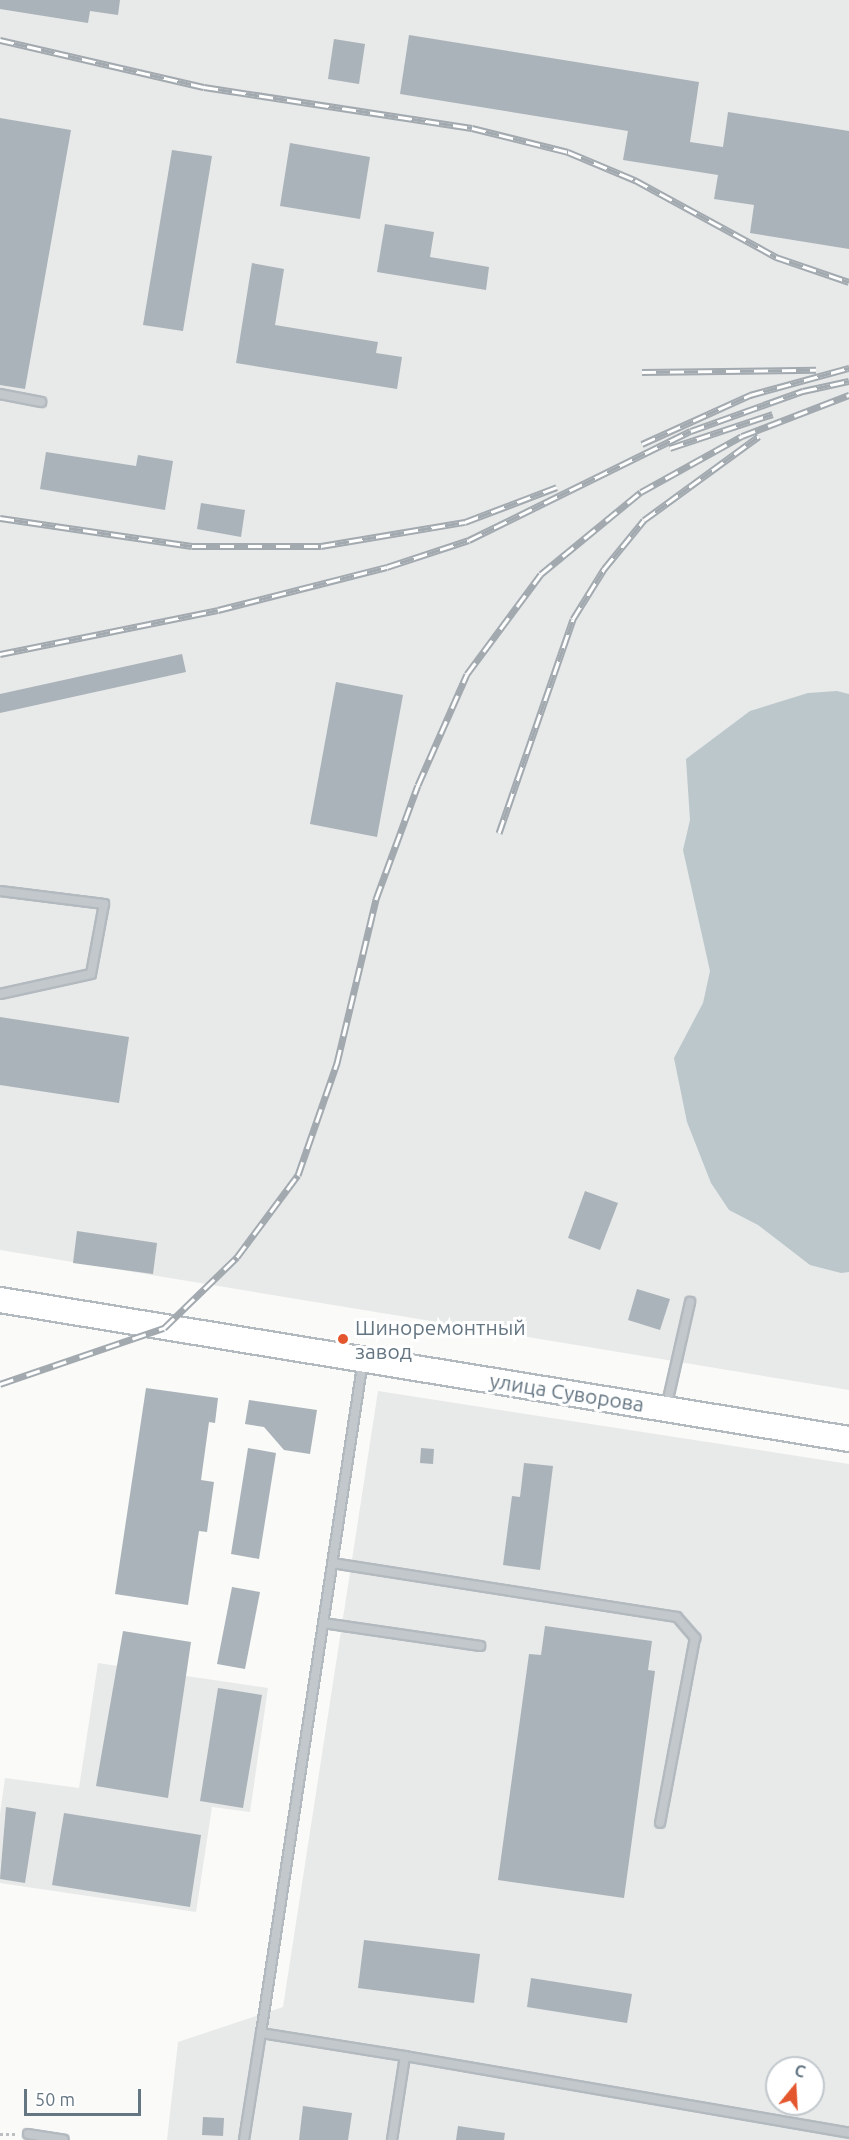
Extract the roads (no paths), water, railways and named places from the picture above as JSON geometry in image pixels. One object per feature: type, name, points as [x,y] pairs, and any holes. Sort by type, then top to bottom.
[{"type":"main road","name":"улица Суворова","points":[[0,1300],[849,1438]]},
{"type":"lane","points":[[0,394],[41,402]]},
{"type":"lane","points":[[0,891],[104,904],[91,974],[0,994]]},
{"type":"lane","points":[[666,1408],[690,1302]]},
{"type":"lane","points":[[244,2140],[363,1360]]},
{"type":"lane","points":[[333,1563],[676,1617],[695,1638],[660,1823]]},
{"type":"lane","points":[[323,1623],[480,1646]]},
{"type":"lane","points":[[261,2033],[849,2133]]},
{"type":"lane","points":[[392,2140],[405,2056]]},
{"type":"lane","points":[[28,2134],[64,2140]]},
{"type":"railway","points":[[0,40],[204,87],[472,128],[568,152],[635,180],[776,257],[849,282]]},
{"type":"railway","points":[[642,444],[750,395],[849,368]]},
{"type":"railway","points":[[642,372],[816,370]]},
{"type":"railway","points":[[0,654],[218,610],[387,567],[469,540],[691,431],[803,391],[849,381]]},
{"type":"railway","points":[[0,1384],[164,1328],[237,1257],[298,1175],[337,1063],[376,899],[418,785],[467,674],[541,574],[641,492],[742,436],[849,395]]},
{"type":"railway","points":[[670,448],[773,414]]},
{"type":"railway","points":[[499,833],[573,619],[604,569],[644,520],[759,436]]},
{"type":"railway","points":[[0,518],[192,546],[321,546],[465,522],[557,487]]},
{"type":"place","name":"Шиноремонтный завод","points":[[343,1339]]}]
